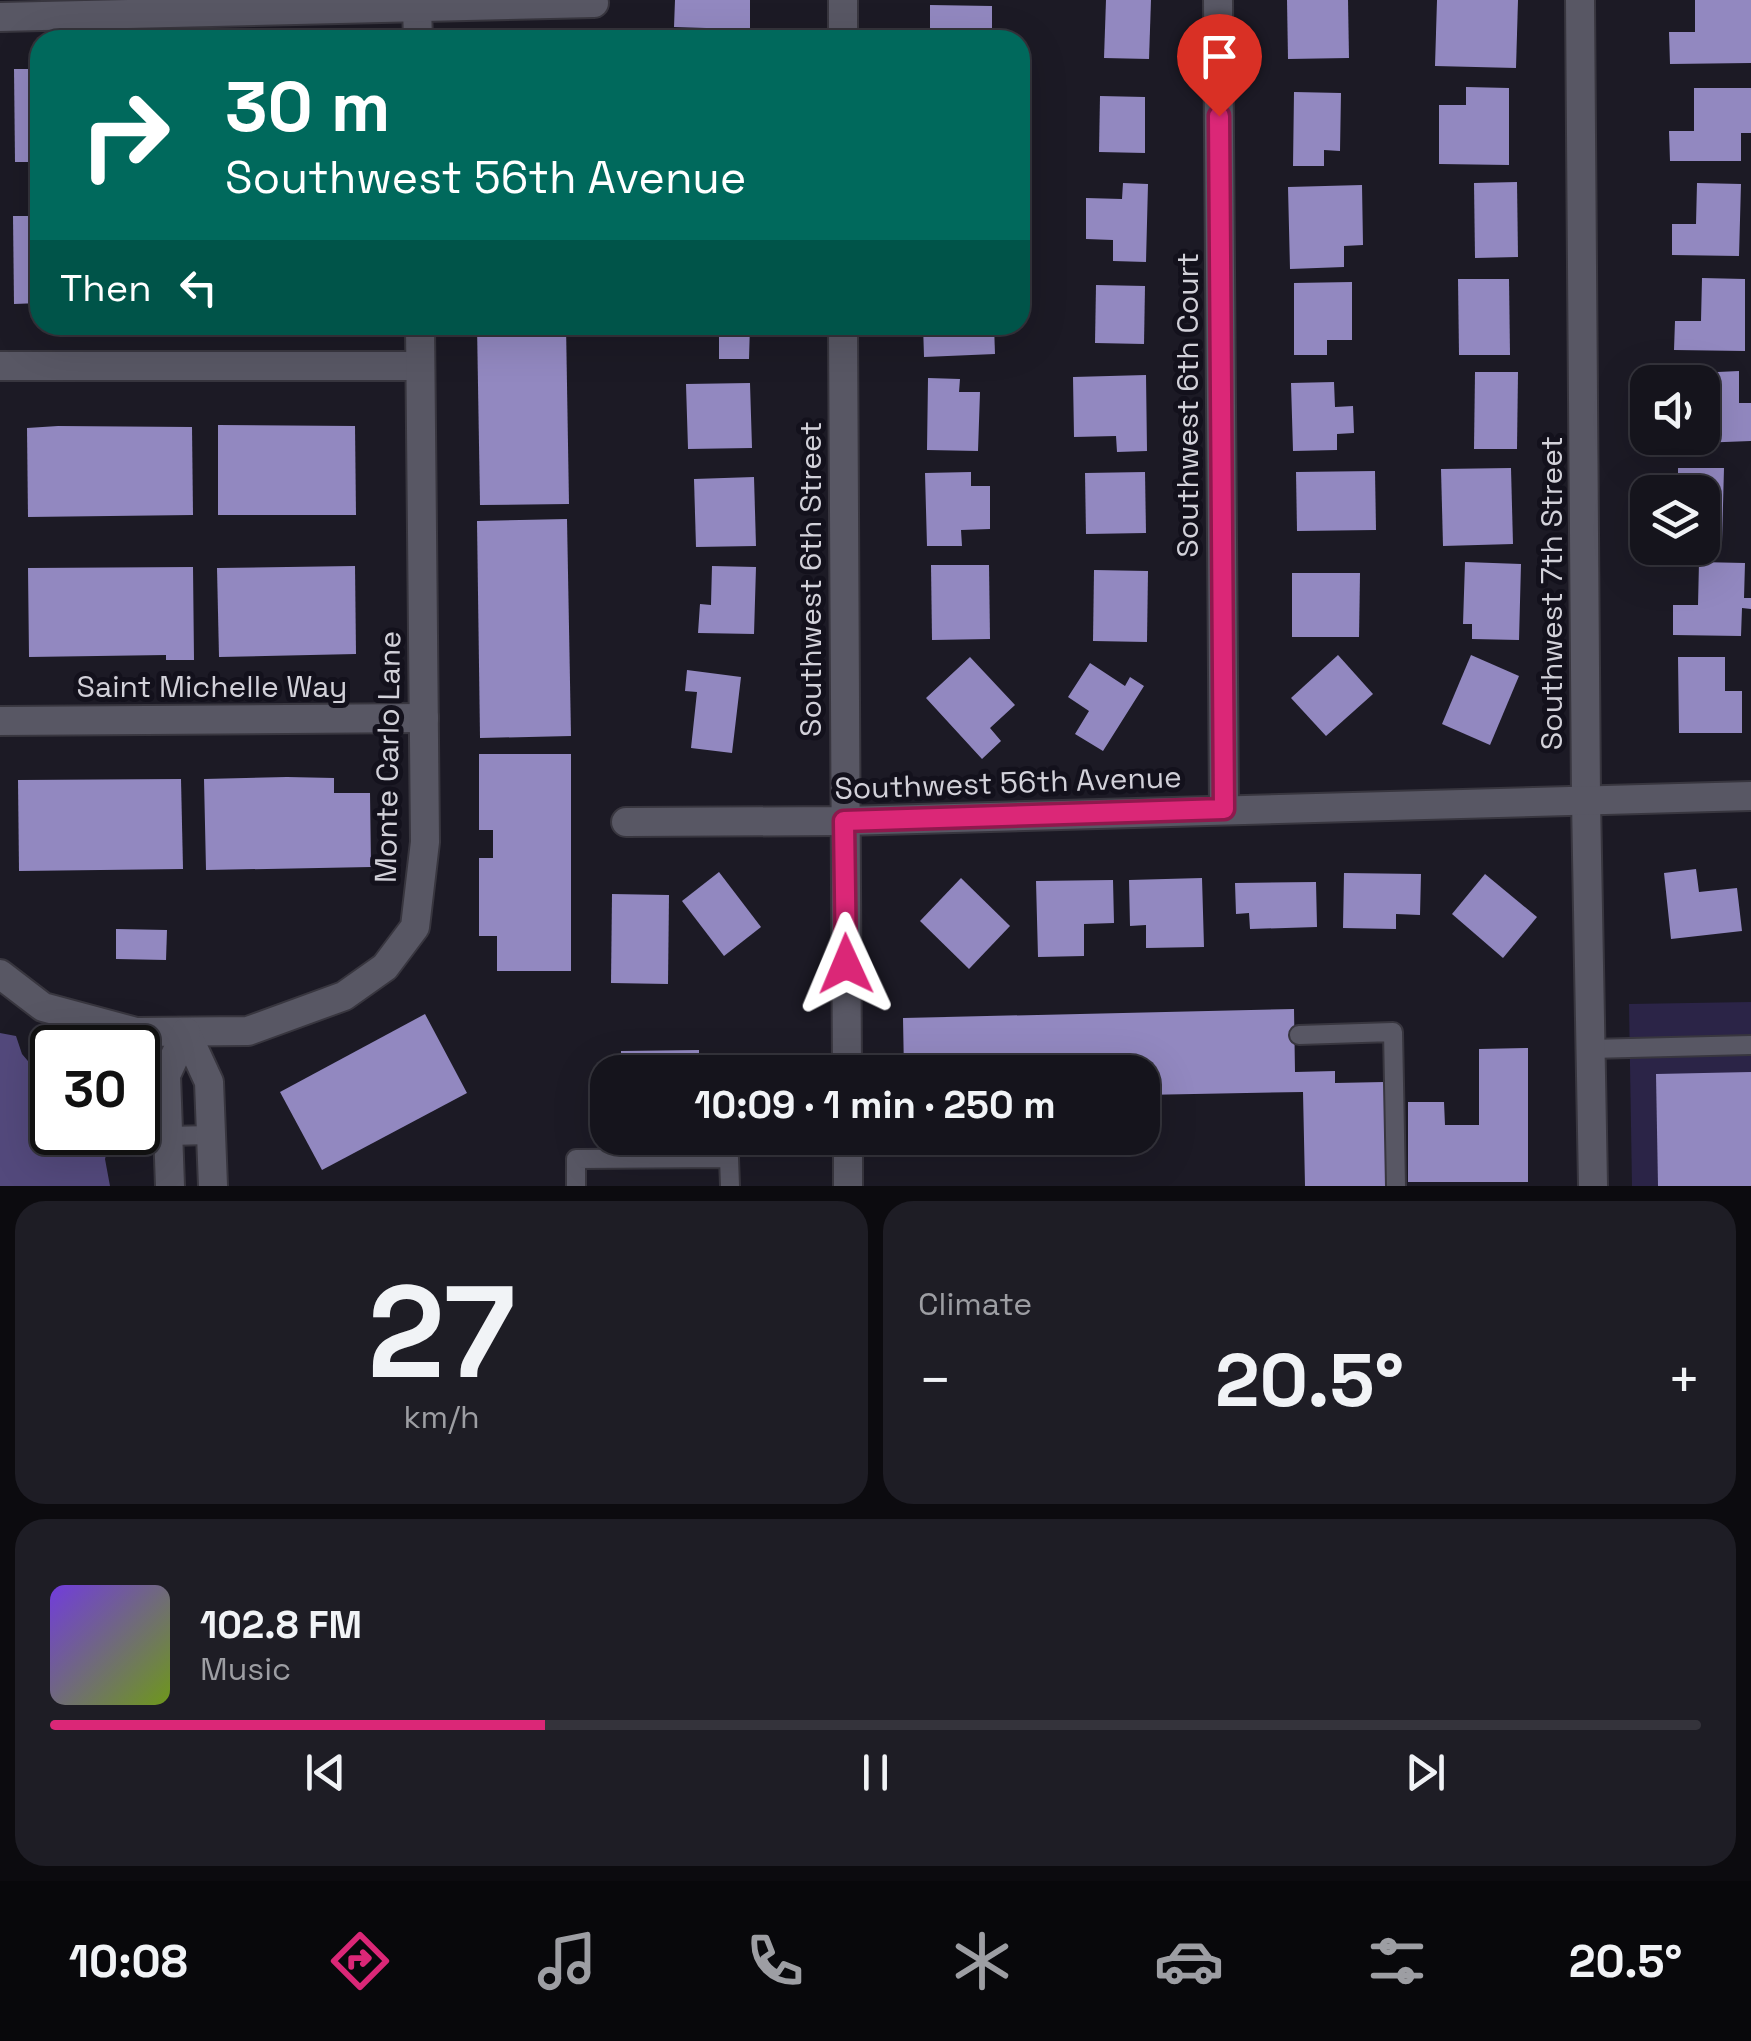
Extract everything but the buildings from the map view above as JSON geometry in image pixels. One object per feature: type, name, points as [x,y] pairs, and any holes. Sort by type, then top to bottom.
[{"type":"street","points":[[842,0],[842,30]]},
{"type":"street","name":"Southwest 6th Court","points":[[1218,0],[1224,809]]},
{"type":"street","name":"Southwest 7th Street","points":[[1580,0],[1593,1186]]},
{"type":"street","points":[[0,17],[594,3]]},
{"type":"street","points":[[417,7],[418,30]]},
{"type":"street","name":"Monte Carlo Lane","points":[[0,974],[43,1007],[136,1032],[248,1031],[344,996],[385,967],[415,927],[425,842],[420,335]]},
{"type":"street","name":"Southwest 6th Street","points":[[843,335],[847,1055]]},
{"type":"street","points":[[0,366],[420,366]]},
{"type":"street","name":"Saint Michelle Way","points":[[0,721],[424,718]]},
{"type":"street","name":"Southwest 56th Avenue","points":[[626,822],[844,821],[1751,796]]},
{"type":"street","points":[[186,1032],[209,1082],[213,1186]]},
{"type":"street","points":[[170,1186],[166,1075],[186,1032]]},
{"type":"street","points":[[848,1155],[848,1186]]},
{"type":"lane","points":[[1298,1035],[1393,1032],[1396,1186]]},
{"type":"lane","points":[[1590,1049],[1751,1045]]},
{"type":"lane","points":[[168,1136],[212,1135]]},
{"type":"lane","points":[[576,1186],[576,1158],[729,1158],[730,1186]]},
{"type":"shaded area","points":[[1751,1002],[1751,1186],[1632,1186],[1629,1004]]},
{"type":"shaded area","points":[[0,1033],[16,1036],[30,1063],[30,1155],[106,1155],[110,1186],[0,1186]]},
{"type":"route","points":[[846,964],[844,821],[1224,809],[1219,116]]}]
